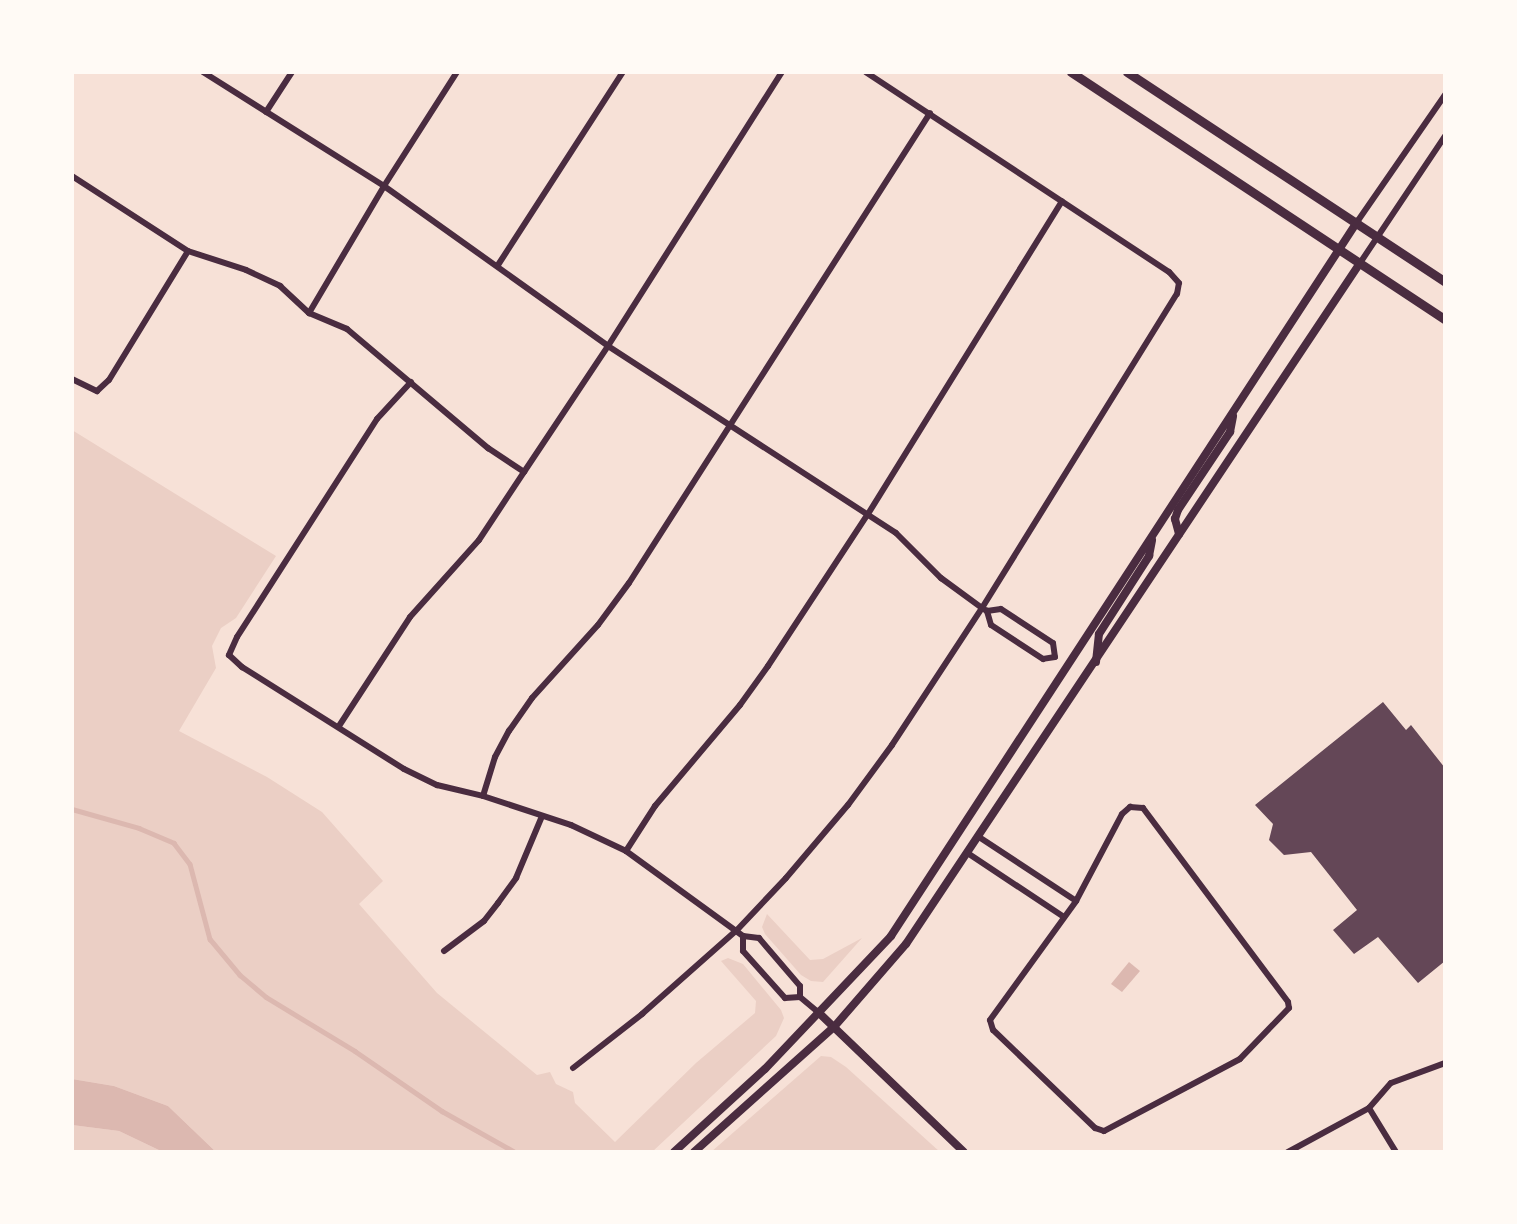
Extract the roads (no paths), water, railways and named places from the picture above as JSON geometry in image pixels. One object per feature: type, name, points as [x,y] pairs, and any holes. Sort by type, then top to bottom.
[{"type":"main road","points":[[1071,72],[1445,320]]},
{"type":"main road","points":[[1127,72],[1445,282]]},
{"type":"street","points":[[203,72],[384,186],[608,346],[896,533],[940,578],[985,609],[992,625],[1043,659],[1055,657],[1068,665]]},
{"type":"street","points":[[266,112],[292,72]]},
{"type":"street","points":[[309,313],[384,186],[457,72]]},
{"type":"street","points":[[498,265],[623,72]]},
{"type":"street","points":[[339,726],[410,617],[479,540],[608,346],[782,72]]},
{"type":"street","points":[[573,1068],[642,1014],[737,930],[786,878],[848,805],[985,609],[1177,294],[1179,283],[1169,271],[866,72]]},
{"type":"street","points":[[674,1152],[765,1069],[891,936],[1338,249],[1445,94]]},
{"type":"street","points":[[484,796],[495,757],[509,731],[533,698],[598,625],[629,583],[930,113]]},
{"type":"street","points":[[694,1152],[834,1027],[906,944],[969,854],[1445,136]]},
{"type":"street","points":[[72,176],[188,251],[246,270],[280,286],[309,313],[347,328],[488,448],[524,472]]},
{"type":"street","points":[[626,851],[654,806],[740,705],[768,666],[867,514],[1062,201]]},
{"type":"street","points":[[72,379],[97,391],[109,380],[188,251]]},
{"type":"street","points":[[411,382],[377,419],[237,637],[229,655],[242,667],[404,769],[437,785],[484,796],[542,816],[626,851],[743,936],[759,938],[800,986],[800,997]]},
{"type":"street","points":[[1179,534],[1175,519],[1178,510],[1230,432],[1234,409]]},
{"type":"street","points":[[1096,662],[1098,634],[1149,556],[1154,533]]},
{"type":"street","points":[[985,609],[1001,609],[1053,643],[1055,657]]},
{"type":"street","points":[[1130,807],[1143,808],[1288,1002],[1286,1015],[1240,1059],[1104,1131],[1095,1128],[993,1030],[990,1020],[1064,917],[1076,901],[1122,814],[1130,807]]},
{"type":"street","points":[[444,951],[484,921],[498,903],[520,870],[542,816]]},
{"type":"street","points":[[979,837],[1076,901]]},
{"type":"street","points":[[969,854],[1064,917]]},
{"type":"street","points":[[743,936],[743,951],[785,998],[800,997],[818,1012],[964,1152]]},
{"type":"street","points":[[1288,1152],[1369,1108],[1391,1083],[1445,1063]]},
{"type":"street","points":[[1369,1108],[1396,1152]]},
{"type":"waterway","points":[[72,809],[139,828],[174,843],[190,864],[210,939],[240,975],[266,997],[355,1051],[442,1111],[515,1152]]}]
